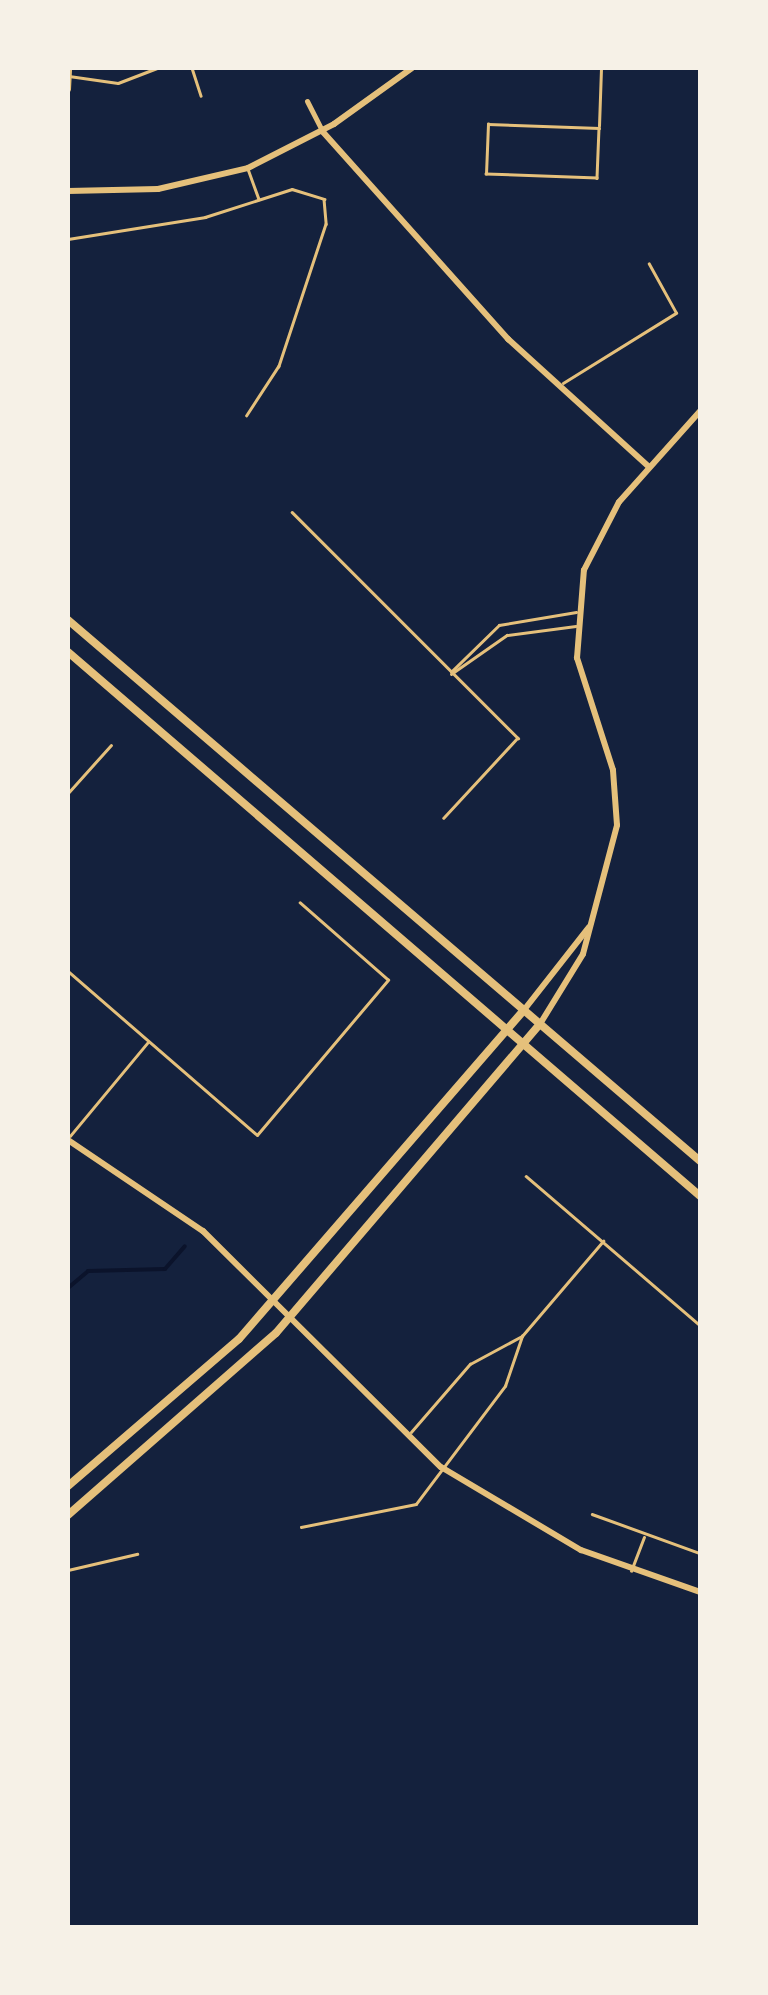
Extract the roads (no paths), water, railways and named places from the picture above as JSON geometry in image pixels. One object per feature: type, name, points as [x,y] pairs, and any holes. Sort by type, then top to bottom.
[{"type":"main road","points":[[68,620],[700,1162]]},
{"type":"main road","points":[[68,652],[700,1196]]},
{"type":"main road","points":[[68,1486],[182,1394],[273,1302],[524,1010]]},
{"type":"main road","points":[[68,1516],[204,1404],[289,1318],[540,1024]]},
{"type":"street","points":[[68,88],[69,68]]},
{"type":"street","points":[[68,191],[162,189],[248,168],[322,132],[412,68]]},
{"type":"street","points":[[307,101],[322,132],[557,387],[648,466]]},
{"type":"street","points":[[540,1024],[593,922],[612,862],[617,796],[575,626],[594,543],[648,466],[700,412]]},
{"type":"street","points":[[524,1010],[593,922]]},
{"type":"street","points":[[68,1140],[185,1215],[405,1439],[441,1467],[557,1538],[631,1571],[700,1592]]},
{"type":"lane","points":[[68,75],[118,83],[157,68]]},
{"type":"lane","points":[[192,68],[201,96]]},
{"type":"lane","points":[[599,128],[488,124],[486,174],[597,178],[602,68]]},
{"type":"lane","points":[[248,168],[260,200]]},
{"type":"lane","points":[[68,239],[308,189],[324,199],[328,216],[275,378],[247,415]]},
{"type":"lane","points":[[557,387],[676,314],[648,264]]},
{"type":"lane","points":[[292,512],[450,675],[518,738],[444,818]]},
{"type":"lane","points":[[450,675],[464,650],[499,625],[576,612]]},
{"type":"lane","points":[[450,675],[507,635],[575,626]]},
{"type":"lane","points":[[68,793],[111,744]]},
{"type":"lane","points":[[68,971],[257,1135],[388,980],[300,903]]},
{"type":"lane","points":[[68,1140],[149,1041]]},
{"type":"lane","points":[[526,1176],[700,1325]]},
{"type":"lane","points":[[300,1527],[408,1509],[505,1386],[522,1336],[602,1242]]},
{"type":"lane","points":[[405,1439],[474,1360],[522,1336]]},
{"type":"lane","points":[[592,1514],[700,1553]]},
{"type":"lane","points":[[631,1571],[644,1535]]},
{"type":"lane","points":[[68,1570],[136,1554]]},
{"type":"waterway","points":[[68,1288],[88,1271],[165,1269],[185,1246]]}]
